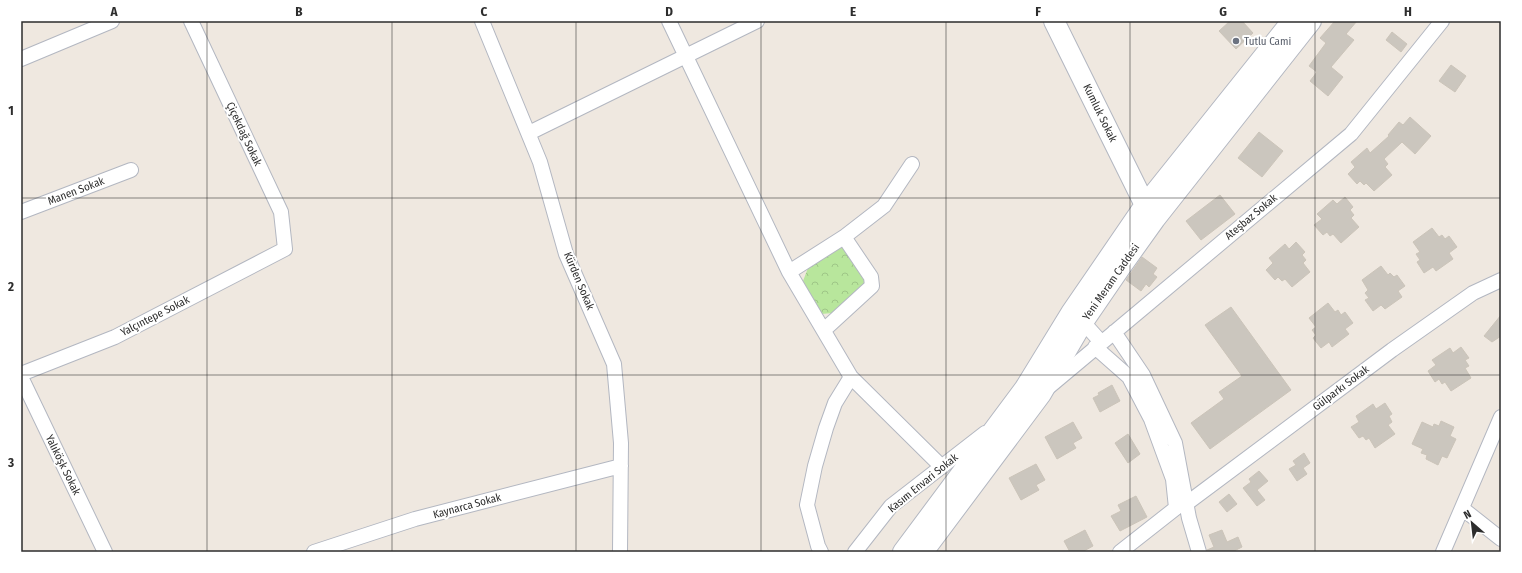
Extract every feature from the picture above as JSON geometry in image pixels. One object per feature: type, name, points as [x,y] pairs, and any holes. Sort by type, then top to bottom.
[{"type":"main road","name":"Kumluk Sokak","points":[[1054,21],[1145,205]]},
{"type":"main road","name":"Yeni Meram Caddesi","points":[[903,552],[1025,388],[1071,313],[1145,205],[1292,21]]},
{"type":"main road","name":"Yeni Meram Caddesi","points":[[923,552],[1041,394],[1083,322],[1155,219],[1311,21]]},
{"type":"street","points":[[21,59],[112,21]]},
{"type":"street","name":"Çiçekdağ Sokak","points":[[191,21],[281,212],[285,249]]},
{"type":"street","name":"Kürden Sokak","points":[[482,21],[540,162],[566,254],[614,364],[622,444],[620,552]]},
{"type":"street","points":[[669,21],[789,272],[852,377],[942,467]]},
{"type":"street","points":[[528,133],[757,21]]},
{"type":"street","name":"Ateşbaz Sokak","points":[[1041,394],[1351,134],[1442,21]]},
{"type":"street","points":[[789,272],[844,236],[884,206],[912,164]]},
{"type":"street","name":"Manen Sokak","points":[[21,212],[131,170]]},
{"type":"street","points":[[824,330],[872,286],[871,277],[844,236]]},
{"type":"street","name":"Yalçıntepe Sokak","points":[[21,376],[115,337],[285,249]]},
{"type":"street","name":"Gülparkı Sokak","points":[[1186,504],[1385,355],[1472,293],[1501,280]]},
{"type":"street","points":[[1083,322],[1098,345],[1129,377],[1151,419],[1173,479],[1176,508],[1120,552]]},
{"type":"street","points":[[1114,332],[1143,375],[1174,443],[1186,504],[1199,552]]},
{"type":"street","name":"Yalıköşk Sokak","points":[[21,376],[105,552]]},
{"type":"street","points":[[821,552],[807,505],[815,466],[826,428],[835,403],[852,377]]},
{"type":"street","points":[[1444,552],[1501,417]]},
{"type":"street","name":"Kasım Envari Sokak","points":[[855,552],[891,506],[999,423]]},
{"type":"street","name":"Kaynarca Sokak","points":[[316,552],[415,519],[621,466]]},
{"type":"street","points":[[1463,509],[1501,539]]},
{"type":"green space","points":[[838,246],[848,250],[865,278],[864,287],[833,313],[821,314],[803,281],[808,268]]},
{"type":"building","name":"Tutlu Cami","points":[[1230,21],[1242,21],[1253,33],[1236,49],[1219,31]]},
{"type":"building","points":[[1335,21],[1357,21],[1346,34],[1354,40],[1331,67],[1343,77],[1328,96],[1310,81],[1317,72],[1309,66],[1326,43],[1320,38]]},
{"type":"building","points":[[1392,32],[1407,44],[1401,52],[1386,40]]},
{"type":"building","points":[[1451,65],[1466,76],[1455,92],[1439,81]]},
{"type":"building","points":[[1410,117],[1431,136],[1415,154],[1402,142],[1384,159],[1388,164],[1385,167],[1392,175],[1374,191],[1366,183],[1364,185],[1360,181],[1357,184],[1348,174],[1355,167],[1351,162],[1367,148],[1370,153],[1389,136],[1388,135],[1399,122],[1403,125]]},
{"type":"building","points":[[1259,132],[1283,151],[1262,177],[1238,158]]},
{"type":"building","points":[[1220,195],[1235,214],[1201,240],[1186,221]]},
{"type":"building","points":[[1345,197],[1353,207],[1350,210],[1354,215],[1351,218],[1359,227],[1341,243],[1333,234],[1330,236],[1327,232],[1323,235],[1314,225],[1322,219],[1317,214],[1333,200],[1337,204]]},
{"type":"building","points":[[1432,228],[1439,237],[1442,235],[1445,239],[1449,236],[1457,247],[1449,253],[1453,259],[1436,271],[1433,267],[1424,273],[1417,262],[1420,260],[1416,254],[1420,252],[1413,242]]},
{"type":"building","points":[[1296,242],[1305,252],[1302,255],[1306,260],[1303,263],[1310,272],[1292,287],[1285,279],[1282,281],[1278,277],[1275,280],[1266,270],[1273,263],[1269,258],[1285,244],[1289,249]]},
{"type":"building","points":[[1142,257],[1157,268],[1153,274],[1157,277],[1149,287],[1146,284],[1141,291],[1126,280]]},
{"type":"building","points":[[1381,266],[1388,275],[1390,273],[1394,277],[1397,275],[1405,286],[1398,291],[1402,297],[1385,309],[1381,305],[1373,311],[1365,300],[1369,298],[1365,293],[1368,290],[1362,280]]},
{"type":"building","points":[[1328,303],[1335,312],[1338,310],[1341,315],[1345,312],[1353,323],[1345,329],[1349,334],[1332,347],[1329,342],[1321,348],[1313,338],[1316,335],[1312,330],[1316,327],[1309,318]]},
{"type":"building","points":[[1231,307],[1291,390],[1210,449],[1191,423],[1224,399],[1219,392],[1242,376],[1205,325]]},
{"type":"building","points":[[1501,315],[1501,336],[1492,342],[1484,336]]},
{"type":"building","points":[[1461,347],[1469,358],[1465,360],[1469,366],[1465,368],[1471,378],[1451,391],[1445,382],[1442,384],[1439,379],[1435,382],[1428,371],[1436,365],[1432,360],[1450,348],[1453,353]]},
{"type":"building","points":[[1112,385],[1120,401],[1100,412],[1093,398],[1099,395],[1098,393]]},
{"type":"building","points":[[1385,403],[1392,414],[1389,416],[1392,422],[1388,425],[1395,434],[1375,448],[1369,438],[1366,440],[1363,436],[1359,438],[1351,427],[1359,422],[1356,416],[1373,404],[1376,409]]},
{"type":"building","points":[[1441,421],[1454,427],[1450,436],[1456,439],[1447,458],[1442,456],[1438,465],[1426,459],[1427,455],[1421,453],[1423,449],[1412,444],[1422,422],[1433,427],[1434,424],[1439,426]]},
{"type":"building","points":[[1073,422],[1082,438],[1073,443],[1076,448],[1057,459],[1045,437]]},
{"type":"building","points":[[1128,434],[1140,454],[1128,463],[1115,443]]},
{"type":"building","points":[[1304,453],[1310,463],[1303,468],[1307,474],[1297,481],[1289,469],[1296,465],[1293,461]]},
{"type":"building","points":[[1036,464],[1045,480],[1036,485],[1039,490],[1021,500],[1009,478]]},
{"type":"building","points":[[1259,471],[1268,481],[1257,490],[1265,500],[1257,506],[1243,488],[1251,482],[1249,479]]},
{"type":"building","points":[[1229,494],[1237,504],[1227,512],[1219,502]]},
{"type":"building","points":[[1136,496],[1147,517],[1120,531],[1111,516],[1121,511],[1118,505]]},
{"type":"building","points":[[1085,530],[1093,546],[1082,552],[1070,552],[1064,541]]},
{"type":"building","points":[[1222,530],[1227,542],[1238,537],[1242,547],[1232,552],[1207,552],[1207,550],[1214,547],[1209,535]]},
{"type":"place","name":"Tutlu Cami","points":[[1236,41]]}]
